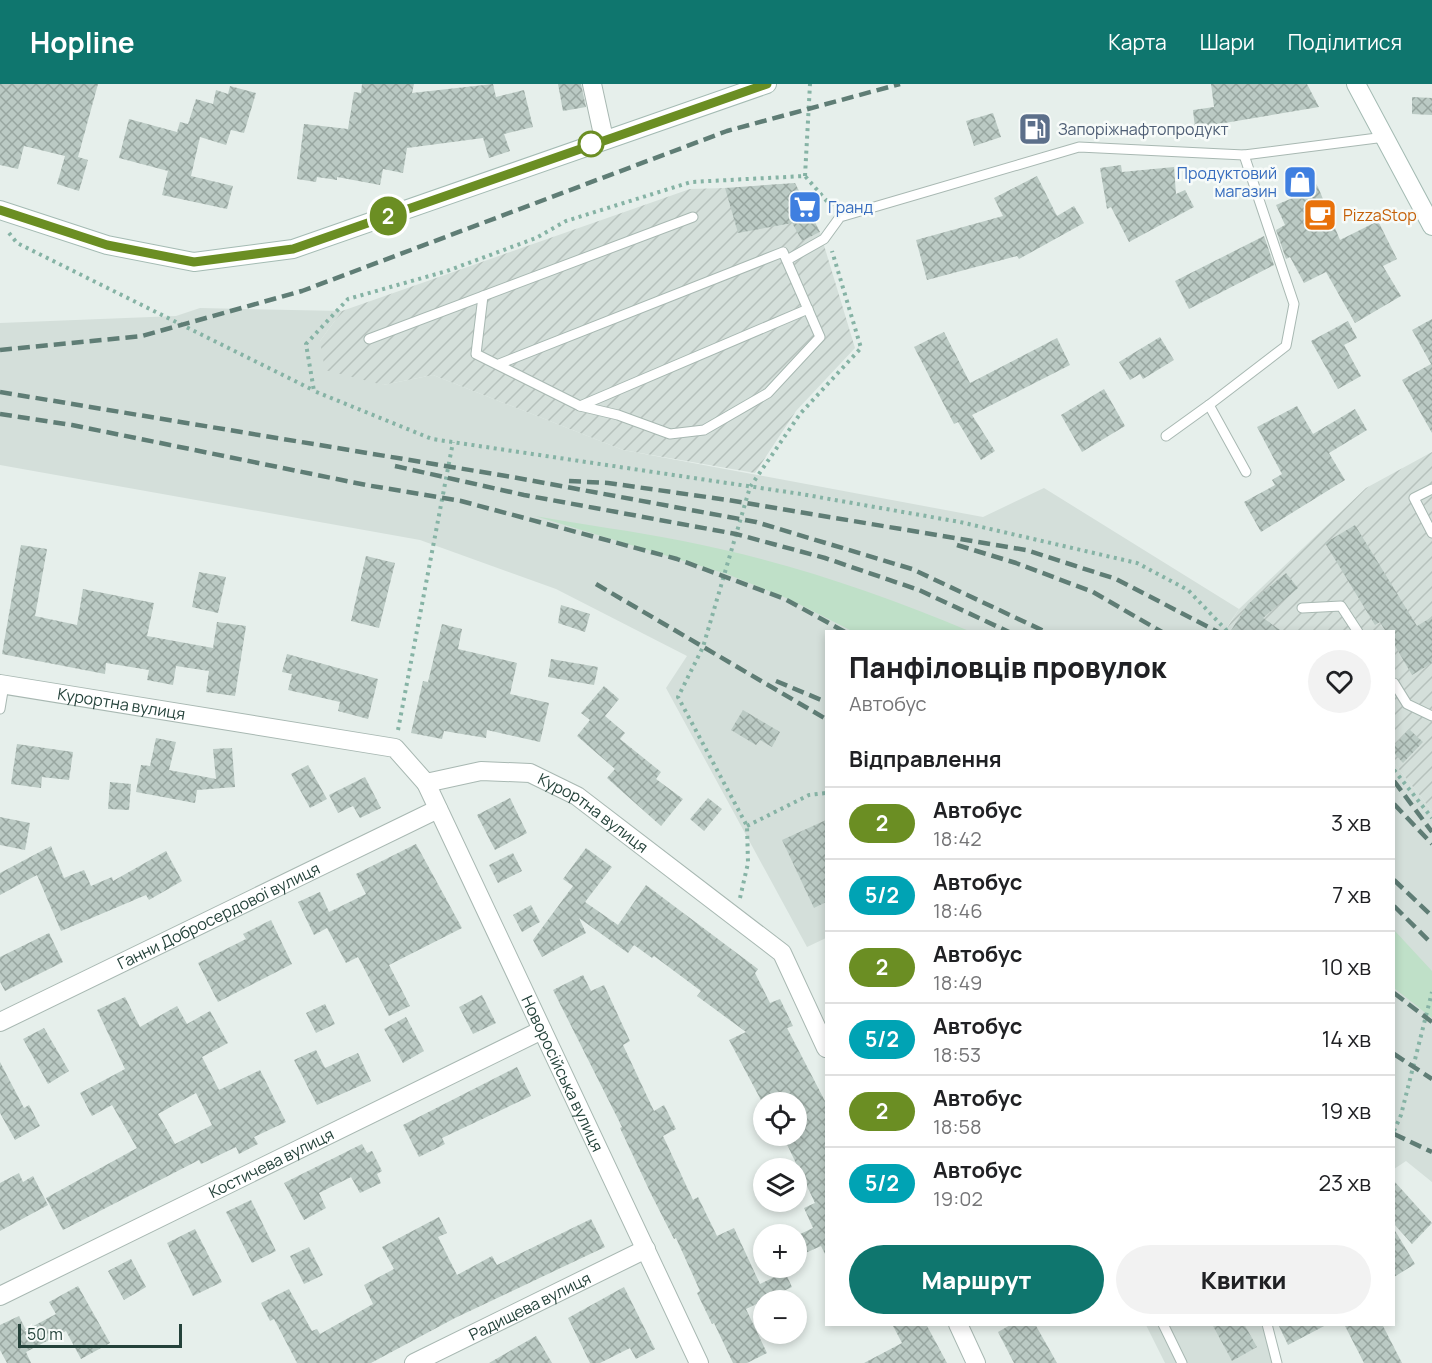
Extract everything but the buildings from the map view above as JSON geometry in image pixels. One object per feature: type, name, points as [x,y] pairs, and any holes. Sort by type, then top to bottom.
[{"type":"street","points":[[592,84],[604,139]]},
{"type":"street","points":[[0,210],[107,245],[194,262],[293,249],[604,139],[768,84]]},
{"type":"street","points":[[1356,84],[1432,226]]},
{"type":"street","name":"Курортна вулиця","points":[[2,684],[394,748]]},
{"type":"street","points":[[394,748],[426,783]]},
{"type":"street","name":"Курортна вулиця","points":[[426,783],[481,771],[530,773],[577,796],[782,953],[825,1046]]},
{"type":"street","name":"Новоросійська вулиця","points":[[426,783],[699,1363]]},
{"type":"street","name":"Ганни Добросердової вулиця","points":[[0,1022],[438,809]]},
{"type":"street","name":"Костичева вулиця","points":[[0,1296],[542,1029]]},
{"type":"street","name":"Радищева вулиця","points":[[414,1363],[646,1249]]},
{"type":"street","points":[[959,1326],[976,1363]]},
{"type":"lane","points":[[787,260],[828,236],[840,217],[1079,147],[1244,155],[1385,137]]},
{"type":"lane","points":[[1167,436],[1286,346],[1294,304],[1244,155]]},
{"type":"lane","points":[[369,339],[693,217]]},
{"type":"lane","points":[[483,296],[476,354],[580,406],[618,415],[670,434],[704,430],[768,393],[820,337],[783,252],[499,364]]},
{"type":"lane","points":[[580,406],[808,309]]},
{"type":"lane","points":[[1209,405],[1246,472]]},
{"type":"lane","points":[[1432,489],[1414,498],[1432,533]]},
{"type":"lane","points":[[1302,608],[1341,606],[1357,630]]},
{"type":"lane","points":[[0,709],[2,684]]},
{"type":"lane","points":[[1395,685],[1407,704],[1432,716]]},
{"type":"lane","points":[[1164,1326],[1182,1363]]},
{"type":"lane","points":[[1268,1326],[1277,1363]]},
{"type":"path","points":[[810,84],[805,176],[840,217]]},
{"type":"path","points":[[314,391],[306,344],[348,299],[447,271],[536,238],[567,221],[691,182],[805,176]]},
{"type":"path","points":[[6,229],[17,243],[314,391],[432,439],[550,454],[960,522],[1137,563],[1188,590],[1226,630]]},
{"type":"path","points":[[739,901],[748,862],[747,826],[678,698],[703,646],[750,487],[801,414],[861,348],[828,236]]},
{"type":"path","points":[[394,748],[453,442]]},
{"type":"path","points":[[1395,771],[1432,818]]},
{"type":"path","points":[[747,826],[809,795],[825,793]]},
{"type":"path","points":[[1395,1129],[1401,1114],[1432,992]]},
{"type":"shaded area","points":[[725,188],[792,223],[802,241],[820,232],[855,348],[796,411],[755,473],[623,450],[433,375],[383,385],[325,370],[320,341],[342,311],[690,189]]},
{"type":"shaded area","points":[[200,308],[342,311],[320,341],[383,385],[433,375],[623,450],[983,517],[1044,488],[1239,609],[1227,627],[1231,630],[825,630],[825,938],[807,947],[666,688],[687,656],[556,589],[420,540],[0,465],[0,323],[176,316]]},
{"type":"shaded area","points":[[1432,452],[1432,811],[1395,764],[1395,630],[1230,630],[1227,628],[1239,609],[1366,488]]},
{"type":"shaded area","points":[[1395,764],[1432,811],[1432,1182],[1406,1161],[1395,1168]]},
{"type":"shaded area","points":[[1146,1326],[1262,1326],[1274,1363],[1165,1363]]},
{"type":"green space","points":[[535,516],[665,537],[756,558],[864,590],[966,630],[850,630],[791,600],[727,574]]},
{"type":"green space","points":[[1395,931],[1432,971],[1432,1018],[1395,989]]},
{"type":"railway","points":[[0,350],[142,336],[302,291],[727,131],[900,84]]},
{"type":"railway","points":[[0,392],[512,477],[756,522],[912,569],[1042,630]]},
{"type":"railway","points":[[0,414],[72,425],[366,485],[461,501],[677,559],[785,599],[841,630]]},
{"type":"railway","points":[[395,466],[524,495],[736,534],[825,558],[919,590],[1005,630]]},
{"type":"railway","points":[[569,481],[608,483],[728,500],[1026,550],[1116,579],[1214,630]]},
{"type":"railway","points":[[957,545],[1016,563],[1093,592],[1159,630]]},
{"type":"railway","points":[[596,584],[825,718]]},
{"type":"railway","points":[[776,681],[825,702]]},
{"type":"railway","points":[[1395,782],[1432,832]]},
{"type":"railway","points":[[1395,805],[1432,844]]},
{"type":"railway","points":[[1395,881],[1432,916]]},
{"type":"railway","points":[[1395,907],[1432,944]]},
{"type":"railway","points":[[1395,994],[1432,1022]]},
{"type":"railway","points":[[1395,1055],[1432,1079]]},
{"type":"railway","points":[[1395,1134],[1432,1152]]},
{"type":"bus line","name":"2","points":[[0,210],[107,245],[194,262],[293,249],[767,84]]},
{"type":"place","name":"Запоріжнафтопродукт","points":[[1035,129]]},
{"type":"place","name":"Продуктовий магазин","points":[[1300,182]]},
{"type":"place","name":"Гранд","points":[[805,207]]},
{"type":"place","name":"PizzaStop","points":[[1320,215]]}]
